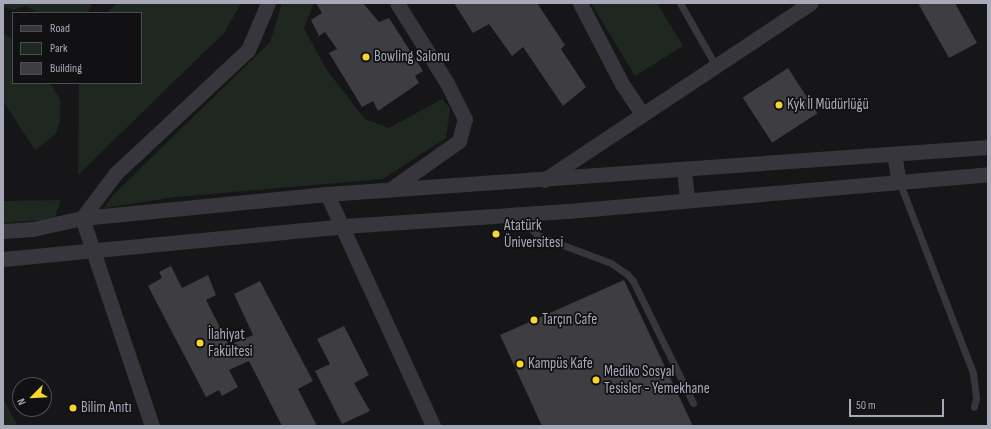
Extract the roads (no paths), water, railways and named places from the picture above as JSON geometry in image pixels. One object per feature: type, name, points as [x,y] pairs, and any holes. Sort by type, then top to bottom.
[{"type":"street","points":[[82,218],[116,173],[248,50],[268,3]]},
{"type":"street","points":[[388,191],[459,140],[465,119],[446,84],[397,3]]},
{"type":"street","points":[[580,3],[622,84],[642,114]]},
{"type":"street","points":[[543,180],[810,3]]},
{"type":"street","points":[[3,231],[33,229],[82,218],[327,194],[684,170],[988,147]]},
{"type":"street","points":[[894,154],[899,181]]},
{"type":"street","points":[[684,170],[687,200]]},
{"type":"street","points":[[3,259],[342,226],[525,214],[988,174]]},
{"type":"street","points":[[327,194],[433,426]]},
{"type":"street","points":[[82,218],[91,250],[152,426]]},
{"type":"lane","points":[[680,3],[716,66]]},
{"type":"lane","points":[[899,181],[973,373],[976,398],[974,407]]},
{"type":"lane","points":[[525,214],[530,228],[538,236],[611,263],[627,274],[633,281],[693,403]]},
{"type":"place","name":"Bowling Salonu","points":[[366,57]]},
{"type":"place","name":"Kyk İl Müdürlüğü","points":[[779,105]]},
{"type":"place","name":"Atatürk Üniversitesi","points":[[496,234]]},
{"type":"place","name":"Tarçın Cafe","points":[[534,320]]},
{"type":"place","name":"İlahiyat Fakültesi","points":[[200,343]]},
{"type":"place","name":"Kampüs Kafe","points":[[520,364]]},
{"type":"place","name":"Mediko Sosyal Tesisler - Yemekhane","points":[[596,380]]},
{"type":"place","name":"Bilim Anıtı","points":[[73,408]]}]
